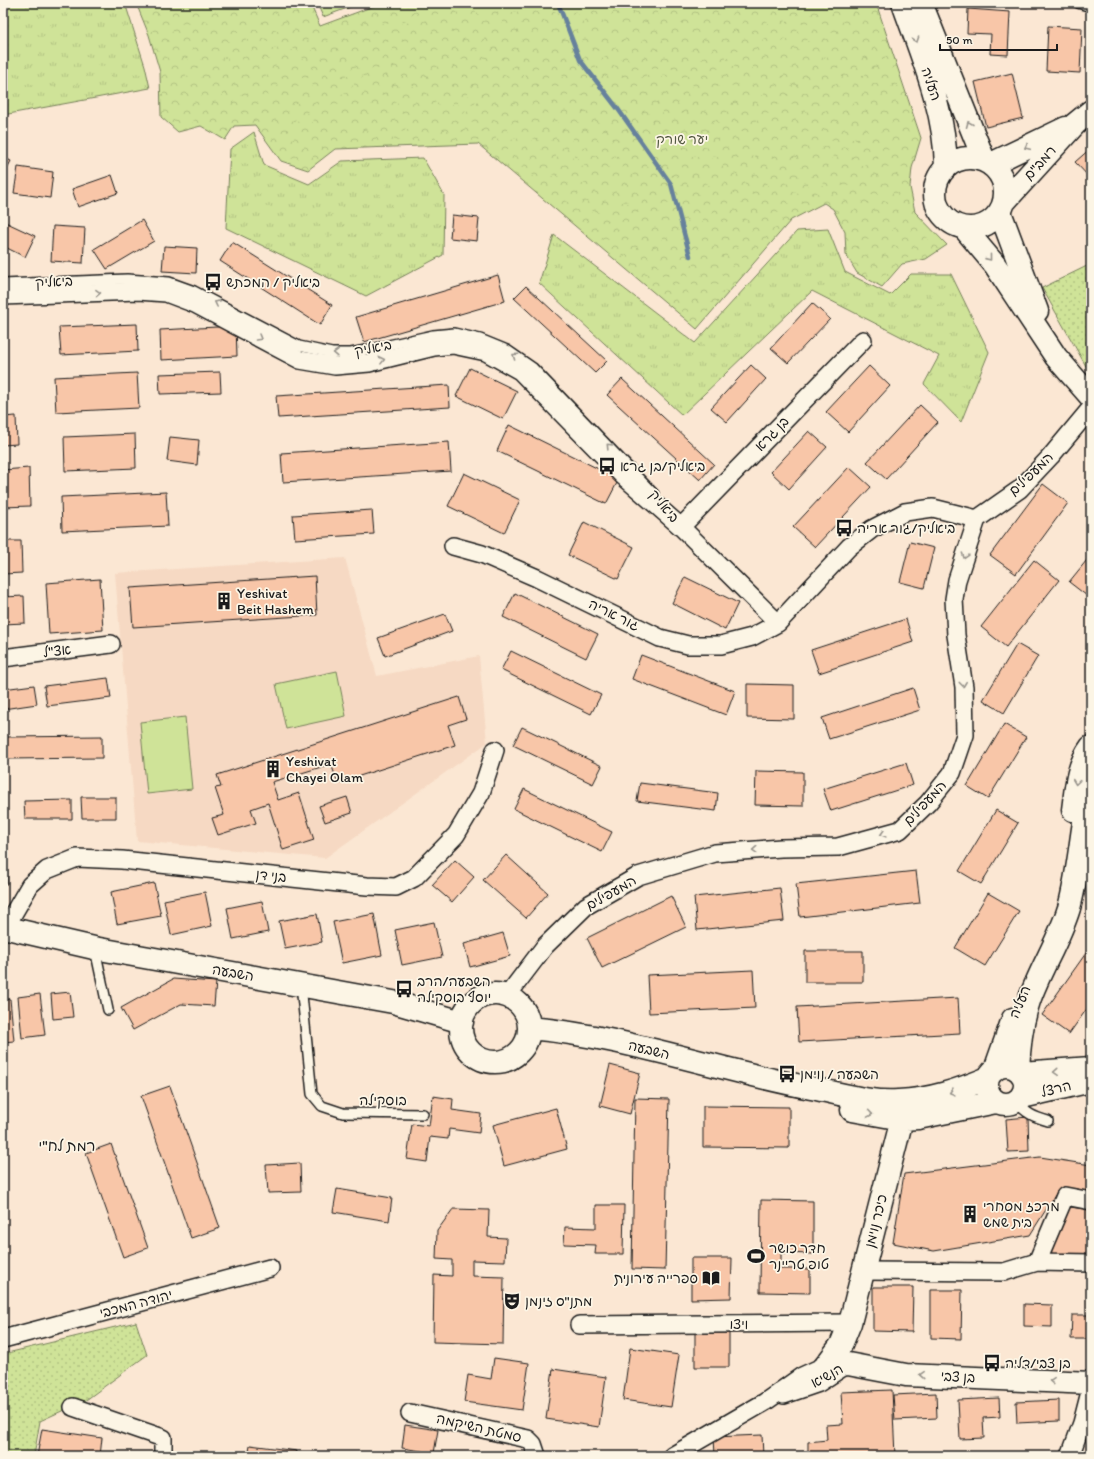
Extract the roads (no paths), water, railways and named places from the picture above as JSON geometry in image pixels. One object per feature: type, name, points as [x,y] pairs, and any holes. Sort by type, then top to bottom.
[{"type":"main road","name":"העליה","points":[[903,3],[936,96],[943,128],[946,167]]},
{"type":"main road","name":"העליה","points":[[921,3],[987,162]]},
{"type":"main road","name":"רמב\"ם","points":[[987,162],[1083,118]]},
{"type":"main road","name":"רמב\"ם","points":[[1003,206],[1083,118]]},
{"type":"main road","points":[[964,158],[974,158],[987,162],[998,171],[1004,180],[1006,190],[1003,206],[993,220],[985,225],[975,228],[964,228],[949,221],[938,208],[935,198],[935,186],[939,176],[946,167],[954,161],[964,158]]},
{"type":"main road","points":[[1003,206],[1027,287],[1056,357]]},
{"type":"main road","points":[[964,228],[994,265],[1056,357],[1091,397]]},
{"type":"main road","name":"העליה","points":[[1079,858],[1073,816],[1076,777],[1085,754],[1091,747]]},
{"type":"main road","name":"העליה","points":[[1020,1072],[1020,1039],[1025,1012],[1029,1000],[1057,940],[1068,910],[1079,858],[1091,785]]},
{"type":"main road","name":"השבעה","points":[[4,927],[94,948],[393,1002],[462,1022]]},
{"type":"main road","name":"העליה","points":[[992,1074],[1025,987],[1057,940]]},
{"type":"main road","points":[[490,995],[507,996],[514,1000],[525,1012],[529,1028],[525,1045],[513,1057],[505,1061],[488,1062],[476,1056],[467,1047],[461,1031],[462,1022],[469,1007],[478,999],[490,995]]},
{"type":"main road","name":"השבעה","points":[[529,1028],[564,1031],[608,1040],[767,1079],[864,1098],[897,1101],[932,1098],[961,1090],[992,1074]]},
{"type":"main road","points":[[1007,1066],[1020,1072],[1026,1085],[1012,1101],[992,1099],[987,1089],[992,1074],[1007,1066]]},
{"type":"main road","name":"הרצל","points":[[1020,1072],[1091,1068]]},
{"type":"main road","name":"השבעה","points":[[767,1079],[802,1095],[859,1112],[902,1119],[918,1118],[1012,1101]]},
{"type":"main road","name":"הרצל","points":[[1012,1101],[1091,1081]]},
{"type":"main road","name":"כיכר נוימן","points":[[850,1323],[902,1119]]},
{"type":"main road","name":"הנשיא","points":[[848,1364],[852,1347],[850,1323]]},
{"type":"main road","name":"הנשיא","points":[[826,1365],[841,1344],[850,1323]]},
{"type":"main road","name":"בן צבי","points":[[826,1365],[848,1364],[906,1375],[1091,1383]]},
{"type":"street","name":"ביאליק","points":[[3,296],[145,291],[166,293],[195,304],[300,360],[328,366],[352,366],[434,347],[453,345],[486,352],[520,371],[623,476],[681,527],[778,623]]},
{"type":"street","name":"בן גרא","points":[[681,527],[863,340]]},
{"type":"street","name":"המעפילים","points":[[507,996],[545,946],[586,906],[638,876],[715,852],[781,848],[838,847],[900,830],[928,803],[952,773],[965,735],[964,687],[956,635],[954,599],[957,580],[977,519],[1020,489],[1051,456],[1091,408]]},
{"type":"street","points":[[778,623],[849,547],[872,530],[904,512],[933,508],[977,519]]},
{"type":"street","name":"גור אריה","points":[[453,546],[482,554],[537,578],[660,638],[688,645],[721,645],[752,637],[778,623]]},
{"type":"street","name":"אצ\"ל","points":[[3,658],[111,644]]},
{"type":"street","name":"בני דן","points":[[4,927],[30,885],[47,870],[77,858],[122,860],[368,886],[396,887],[414,878],[456,835],[481,793],[495,750]]},
{"type":"street","points":[[1037,1262],[1065,1196],[1091,1201]]},
{"type":"street","points":[[863,1271],[1004,1272],[1037,1262],[1091,1263]]},
{"type":"street","name":"יהודה המכבי","points":[[3,1338],[270,1268]]},
{"type":"street","name":"ויצו","points":[[578,1325],[850,1323]]},
{"type":"street","name":"הנשיא","points":[[765,1402],[819,1383],[848,1364]]},
{"type":"street","name":"הנשיא","points":[[672,1456],[765,1402],[802,1376],[826,1365]]},
{"type":"street","points":[[1070,1456],[1082,1423],[1091,1388]]},
{"type":"street","points":[[74,1407],[163,1438],[163,1456]]},
{"type":"street","name":"סמטת השיקמה","points":[[410,1413],[523,1437],[533,1444],[538,1456]]},
{"type":"lane","points":[[1078,3],[1091,7]]},
{"type":"lane","name":"ביאליק","points":[[3,284],[126,279],[169,282],[194,291],[299,346],[332,353],[351,353],[433,335],[454,333],[480,339],[507,350],[533,368],[633,470],[681,527]]},
{"type":"lane","points":[[94,948],[108,1010]]},
{"type":"lane","name":"בוסקילה","points":[[301,986],[312,1094],[322,1106],[343,1113],[423,1114]]},
{"type":"lane","points":[[1012,1101],[1023,1111],[1033,1116],[1048,1120]]},
{"type":"waterway","points":[[558,3],[580,60],[618,109],[671,184],[690,256]]},
{"type":"place","name":"ביאליק / המכתש","points":[[213,282]]},
{"type":"place","name":"ביאליק/בן גרא","points":[[607,466]]},
{"type":"place","name":"ביאליק/גור אריה","points":[[844,528]]},
{"type":"place","name":"Yeshivat Beit Hashem","points":[[224,601]]},
{"type":"place","name":"Yeshivat Chayei Olam","points":[[273,769]]},
{"type":"place","name":"השבעה/הרב יוסף בוסקילה","points":[[404,989]]},
{"type":"place","name":"השבעה / נוימן","points":[[787,1074]]},
{"type":"place","name":"מרכז מסחרי בית שמש","points":[[970,1214]]},
{"type":"place","name":"חדר כושר טופ טריינר","points":[[756,1256]]},
{"type":"place","name":"ספרייה עירונית","points":[[711,1278]]},
{"type":"place","name":"מתנ\"ס זינמן","points":[[512,1301]]},
{"type":"place","name":"בן צבי/דליה","points":[[992,1363]]},
{"type":"district","name":"רמת לח\"י","points":[[67,1146]]},
{"type":"park label","name":"יער שורק","points":[[682,139]]}]
